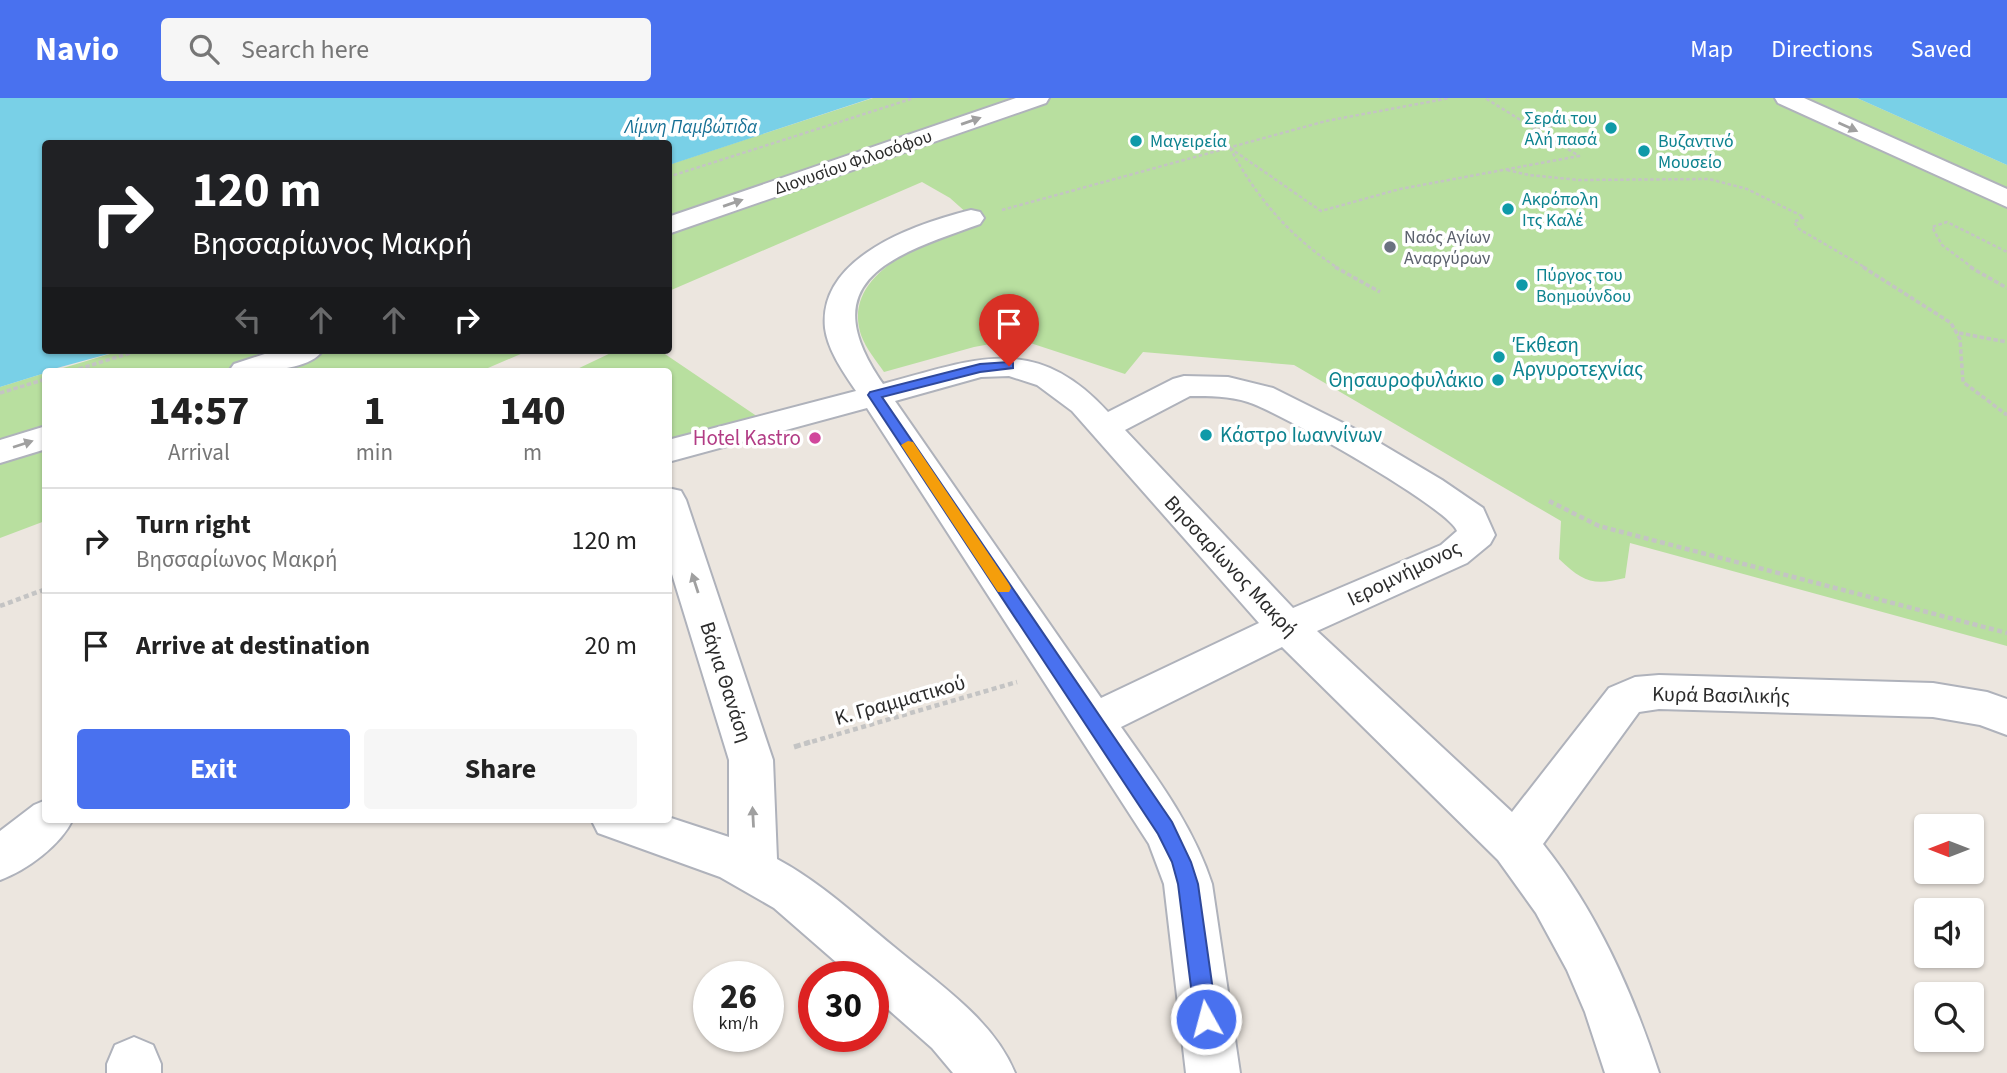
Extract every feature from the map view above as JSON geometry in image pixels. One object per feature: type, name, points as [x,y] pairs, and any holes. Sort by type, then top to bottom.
[{"type":"street","name":"Διονυσίου Φιλοσόφου","points":[[672,225],[1038,98]]},
{"type":"street","points":[[1786,98],[2007,199]]},
{"type":"street","points":[[971,218],[891,251],[862,269],[845,286],[838,310],[841,337],[853,363],[874,395],[1165,828],[1188,884],[1213,1073]]},
{"type":"street","points":[[254,368],[296,354]]},
{"type":"street","name":"Βησσαρίωνος Μακρή","points":[[672,450],[980,368],[1021,368],[1060,384],[1104,428],[1217,554],[1287,627],[1515,845],[1573,929],[1604,992],[1632,1073]]},
{"type":"street","name":"Ιερομνήμονος","points":[[1093,721],[1287,627],[1454,554],[1477,535],[1470,517],[1430,488],[1351,441],[1262,395],[1228,387],[1184,386],[1104,428]]},
{"type":"street","points":[[0,452],[42,438]]},
{"type":"street","name":"Βάγια Θανάση","points":[[672,513],[751,760],[753,869]]},
{"type":"street","name":"Κυρά Βασιλικής","points":[[1515,845],[1624,700],[1634,694],[1659,692],[1933,700],[1987,709],[2003,716]]},
{"type":"street","points":[[0,859],[45,823]]},
{"type":"street","points":[[625,823],[753,869],[806,904],[951,1029],[988,1073]]},
{"type":"path","points":[[672,176],[914,98]]},
{"type":"path","points":[[971,218],[1326,121],[1450,98]]},
{"type":"path","points":[[1230,148],[1321,211],[1400,189],[1579,156],[1485,98]]},
{"type":"path","points":[[1536,130],[1560,124]]},
{"type":"path","points":[[1230,148],[1251,183],[1287,226],[1329,264],[1380,292]]},
{"type":"path","points":[[1507,170],[1524,175],[1561,178],[1709,179],[1745,187],[1804,217],[1794,222],[1799,229],[1925,304],[1943,316],[1959,333],[2007,342]]},
{"type":"path","points":[[2007,252],[1947,222],[1932,227],[1933,235],[1942,245],[2007,288]]},
{"type":"path","points":[[1959,333],[1960,374],[1963,382],[1990,405],[2007,415]]},
{"type":"path","points":[[82,368],[127,354]]},
{"type":"path","points":[[0,393],[42,380]]},
{"type":"path","points":[[1549,501],[1599,526],[2007,633]]},
{"type":"path","points":[[0,606],[42,590]]},
{"type":"path","name":"Κ. Γραμματικού","points":[[751,760],[1058,670]]},
{"type":"green space","points":[[873,98],[1857,98],[2007,165],[2007,646],[1630,543],[1625,578],[1605,582],[1589,580],[1575,573],[1559,559],[1561,521],[1294,365],[1143,352],[1125,374],[1018,339],[974,347],[884,372],[861,335],[858,312],[864,292],[877,275],[894,261],[937,239],[978,223],[950,198],[922,182],[672,290],[672,164]]},
{"type":"green space","points":[[110,354],[521,354],[488,368],[63,368]]},
{"type":"green space","points":[[609,354],[665,354],[761,419],[672,445],[672,368],[579,368]]},
{"type":"green space","points":[[42,374],[42,522],[0,538],[0,387]]},
{"type":"water","name":"Λίμνη Παμβώτιδα","points":[[0,98],[872,98],[672,164],[672,140],[42,140],[42,354],[108,354],[57,368],[42,368],[42,374],[0,387]]},
{"type":"water","points":[[1857,98],[2007,98],[2007,165]]},
{"type":"slow traffic","points":[[908,445],[1003,588]]},
{"type":"place","name":"Σεράι του Αλή πασά","points":[[1611,128]]},
{"type":"place","name":"Μαγειρεία","points":[[1136,141]]},
{"type":"place","name":"Βυζαντινό Μουσείο","points":[[1644,151]]},
{"type":"place","name":"Ακρόπολη Ιτς Καλέ","points":[[1508,209]]},
{"type":"place","name":"Ναός Αγίων Αναργύρων","points":[[1390,247]]},
{"type":"place","name":"Πύργος του Βοημούνδου","points":[[1522,285]]},
{"type":"place","name":"Έκθεση Αργυροτεχνίας","points":[[1499,357]]},
{"type":"place","name":"Θησαυροφυλάκιο","points":[[1498,380]]},
{"type":"place","name":"Κάστρο Ιωαννίνων","points":[[1206,435]]},
{"type":"place","name":"Hotel Kastro","points":[[815,438]]},
{"type":"route","points":[[1009,366],[980,368],[874,395],[1165,828],[1188,884],[1206,1019]]}]
